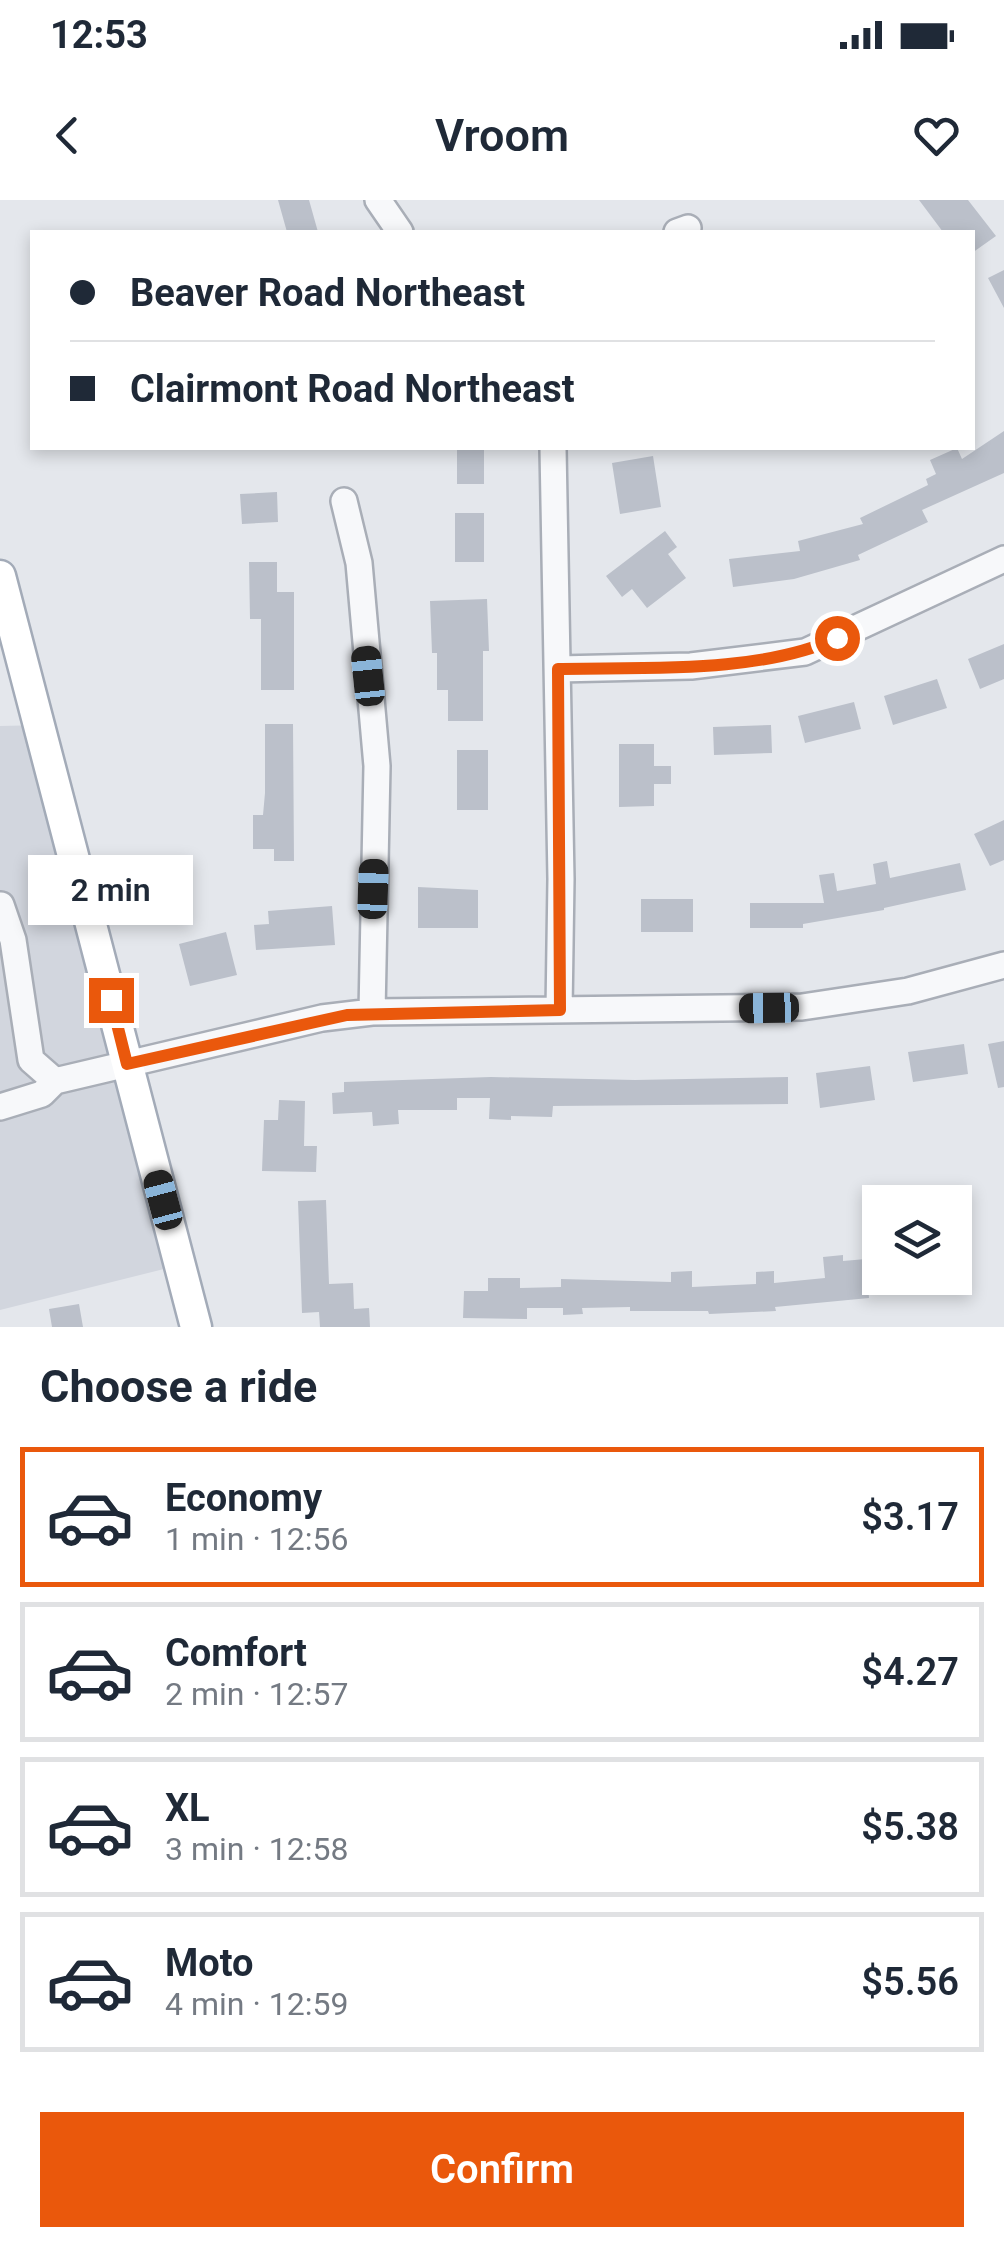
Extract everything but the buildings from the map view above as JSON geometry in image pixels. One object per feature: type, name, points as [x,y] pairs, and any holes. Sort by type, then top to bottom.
[{"type":"main road","points":[[0,576],[196,1327]]},
{"type":"street","points":[[378,200],[399,230]]},
{"type":"street","points":[[553,450],[560,1010]]},
{"type":"street","points":[[344,501],[360,563],[376,766],[372,1012]]},
{"type":"street","points":[[558,669],[691,666],[805,652],[1004,559]]},
{"type":"street","points":[[3,919],[31,1060],[55,1082]]},
{"type":"street","points":[[0,1107],[42,1094],[55,1082],[322,1018],[372,1012],[802,1008],[908,991],[1004,965]]},
{"type":"shaded area","points":[[44,725],[180,1265],[0,1310],[0,726]]},
{"type":"route","points":[[111,1000],[127,1064],[322,1018],[372,1012],[560,1010],[558,669],[691,666],[805,652],[837,638]]}]
